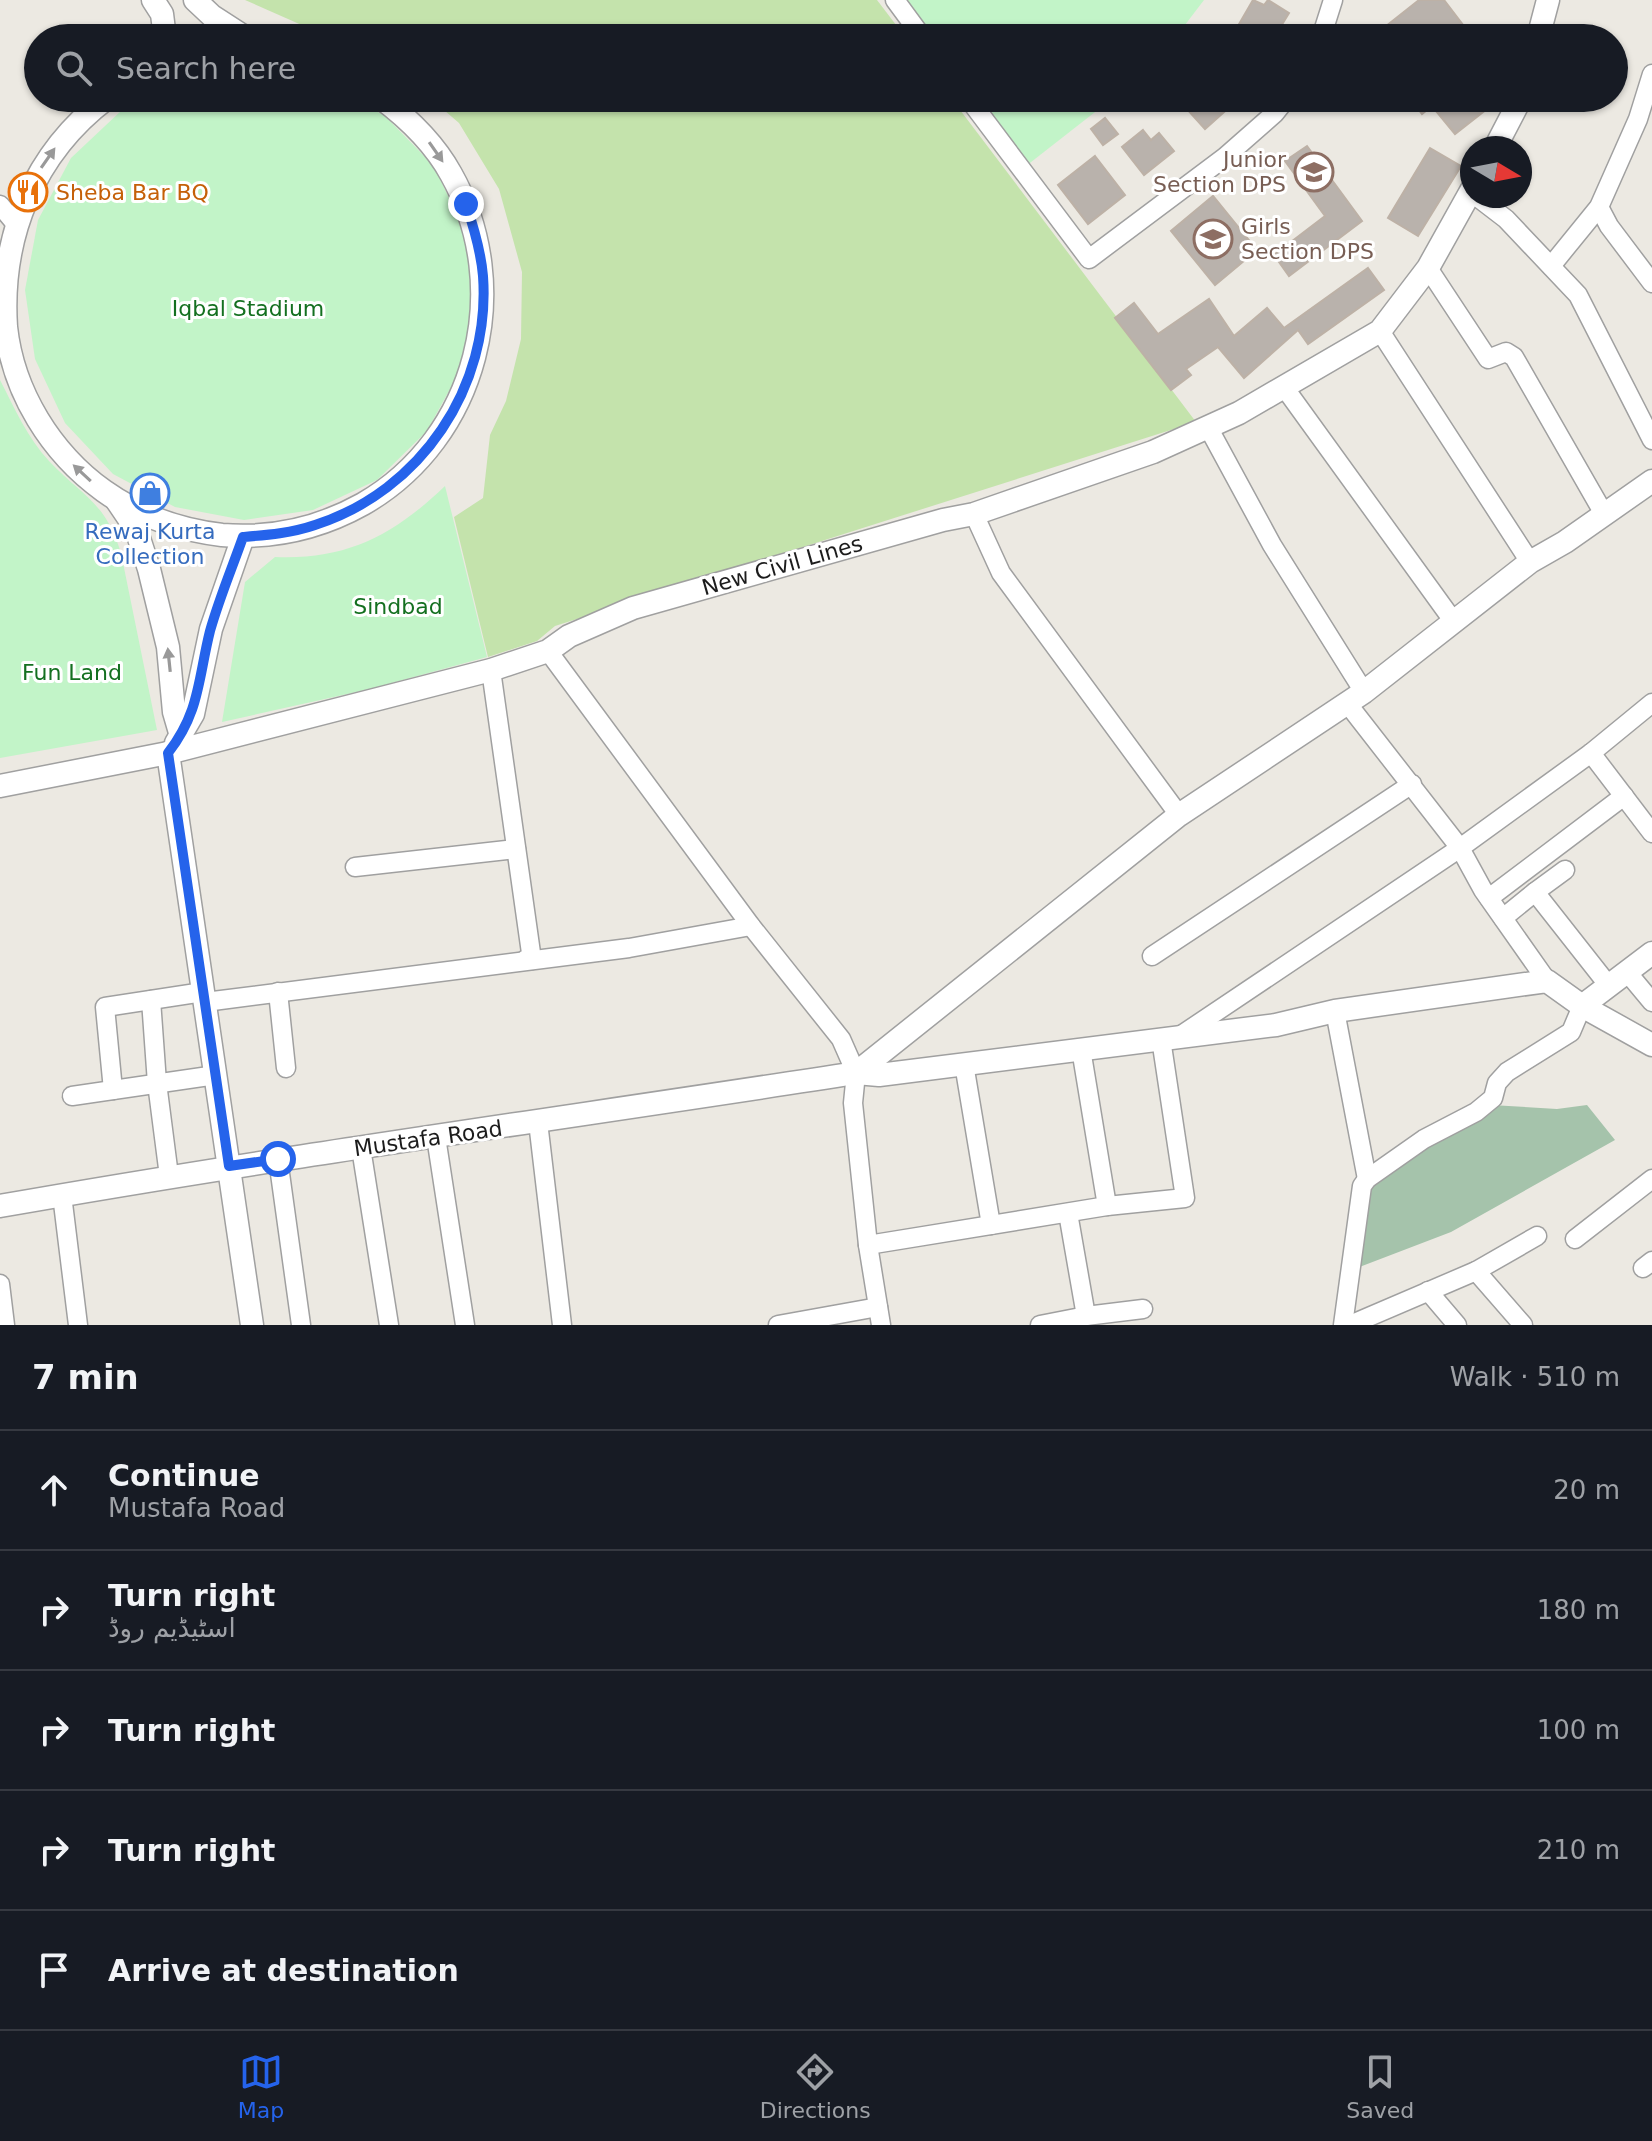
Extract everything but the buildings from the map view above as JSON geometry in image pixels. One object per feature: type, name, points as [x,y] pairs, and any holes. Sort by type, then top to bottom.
[{"type":"street","points":[[153,0],[162,14],[163,24]]},
{"type":"street","points":[[195,0],[224,24]]},
{"type":"street","points":[[895,0],[913,24]]},
{"type":"street","points":[[1325,24],[1333,0]]},
{"type":"street","points":[[1542,24],[1548,0]]},
{"type":"street","points":[[1551,266],[1599,207],[1638,119],[1652,74]]},
{"type":"street","points":[[90,112],[70,129],[54,149],[26,196],[15,223],[8,251],[4,308],[7,337],[19,378],[52,441],[92,483],[155,520],[198,532],[243,537],[279,534],[314,526],[348,512],[379,494],[408,471],[432,445],[452,415],[468,382],[478,347],[483,311],[483,275],[477,239],[466,204],[450,172],[429,142],[399,112]]},
{"type":"street","points":[[979,112],[1089,259],[1225,157],[1276,112]]},
{"type":"street","points":[[1501,136],[1514,112]]},
{"type":"street","points":[[0,205],[15,223]]},
{"type":"street","points":[[1599,207],[1609,226],[1652,283]]},
{"type":"street","name":"New Civil Lines","points":[[0,786],[491,670],[548,651],[569,636],[633,608],[747,574],[974,514],[1153,452],[1239,413],[1380,331],[1428,268],[1463,208]]},
{"type":"street","points":[[1492,208],[1578,295],[1652,440]]},
{"type":"street","points":[[1428,268],[1488,359],[1506,352],[1514,357],[1604,514]]},
{"type":"street","points":[[1380,331],[1530,562]]},
{"type":"street","points":[[1284,387],[1454,622]]},
{"type":"street","points":[[1208,427],[1356,698],[1547,981],[1582,1006],[1652,1045]]},
{"type":"street","points":[[856,1073],[1179,815],[1356,698],[1530,562],[1652,481]]},
{"type":"street","points":[[115,499],[136,529],[168,647],[175,745],[204,997],[252,1325]]},
{"type":"street","points":[[974,514],[1001,573],[1179,815]]},
{"type":"street","points":[[175,745],[193,714],[211,629],[243,537]]},
{"type":"street","points":[[548,651],[751,926],[841,1039],[856,1073],[853,1103],[868,1245],[880,1316],[778,1325]]},
{"type":"street","points":[[491,670],[529,959]]},
{"type":"street","points":[[868,1245],[1107,1206],[1185,1198],[1170,1038],[1460,848],[1651,706]]},
{"type":"street","points":[[1591,753],[1652,833]]},
{"type":"street","points":[[1152,956],[1412,784]]},
{"type":"street","points":[[1489,898],[1624,796]]},
{"type":"street","points":[[355,867],[516,849]]},
{"type":"street","points":[[1503,918],[1565,870]]},
{"type":"street","points":[[1535,892],[1609,986]]},
{"type":"street","points":[[113,1090],[105,1007],[151,1000],[278,992],[629,948],[751,926]]},
{"type":"street","points":[[1343,1325],[1362,1186],[1367,1179],[1424,1139],[1476,1112],[1493,1098],[1497,1083],[1507,1072],[1571,1032],[1582,1006],[1652,953]]},
{"type":"street","points":[[1627,972],[1652,1002]]},
{"type":"street","name":"Mustafa Road","points":[[0,1206],[229,1166],[856,1073],[879,1075],[1276,1025],[1335,1011],[1547,981]]},
{"type":"street","points":[[278,992],[286,1068]]},
{"type":"street","points":[[151,1000],[157,1083],[169,1176]]},
{"type":"street","points":[[1335,1011],[1367,1179]]},
{"type":"street","points":[[1081,1049],[1107,1206]]},
{"type":"street","points":[[964,1064],[991,1225]]},
{"type":"street","points":[[72,1096],[216,1075]]},
{"type":"street","points":[[538,1122],[562,1325]]},
{"type":"street","points":[[436,1137],[465,1325]]},
{"type":"street","points":[[361,1148],[389,1325]]},
{"type":"street","points":[[278,1159],[301,1325]]},
{"type":"street","points":[[1575,1239],[1652,1179]]},
{"type":"street","points":[[62,1195],[78,1325]]},
{"type":"street","points":[[1068,1213],[1086,1316]]},
{"type":"street","points":[[1350,1325],[1383,1319],[1428,1291],[1476,1271],[1537,1236]]},
{"type":"street","points":[[1476,1271],[1523,1325]]},
{"type":"street","points":[[0,1284],[5,1325]]},
{"type":"street","points":[[1428,1291],[1457,1325]]},
{"type":"street","points":[[1040,1325],[1143,1309]]},
{"type":"green space","points":[[245,0],[877,0],[895,24],[299,24]]},
{"type":"green space","points":[[907,0],[1204,0],[1186,24],[924,24]]},
{"type":"green space","name":"Iqbal Stadium","points":[[120,112],[378,112],[385,116],[434,166],[464,230],[473,300],[461,369],[427,431],[377,480],[313,510],[244,520],[175,507],[113,474],[65,423],[35,359],[25,290],[38,220],[71,158]]},
{"type":"green space","points":[[446,112],[962,112],[1196,422],[555,626],[537,641],[488,657],[454,517],[483,498],[490,435],[506,401],[521,339],[522,272],[499,189],[459,123]]},
{"type":"green space","points":[[988,112],[1095,112],[1026,166]]},
{"type":"green space","name":"Fun Land","points":[[0,380],[34,443],[92,501],[115,536],[157,730],[0,758]]},
{"type":"green space","name":"Sindbad","points":[[445,486],[487,657],[370,689],[222,722],[245,582],[275,557],[325,554],[368,541],[407,518]]},
{"type":"green space","points":[[1491,1105],[1557,1109],[1587,1105],[1615,1140],[1451,1232],[1349,1271],[1370,1187],[1384,1161]]},
{"type":"place","name":"Junior Section DPS","points":[[1314,172]]},
{"type":"place","name":"Sheba Bar BQ","points":[[28,192]]},
{"type":"place","name":"Girls Section DPS","points":[[1213,239]]},
{"type":"place","name":"Rewaj Kurta Collection","points":[[150,493]]},
{"type":"route","points":[[278,1159],[229,1166],[168,753],[193,714],[211,629],[243,537],[279,534],[314,526],[348,512],[379,494],[408,471],[432,445],[452,415],[468,382],[478,347],[483,311],[483,275],[477,239],[466,204]]}]
